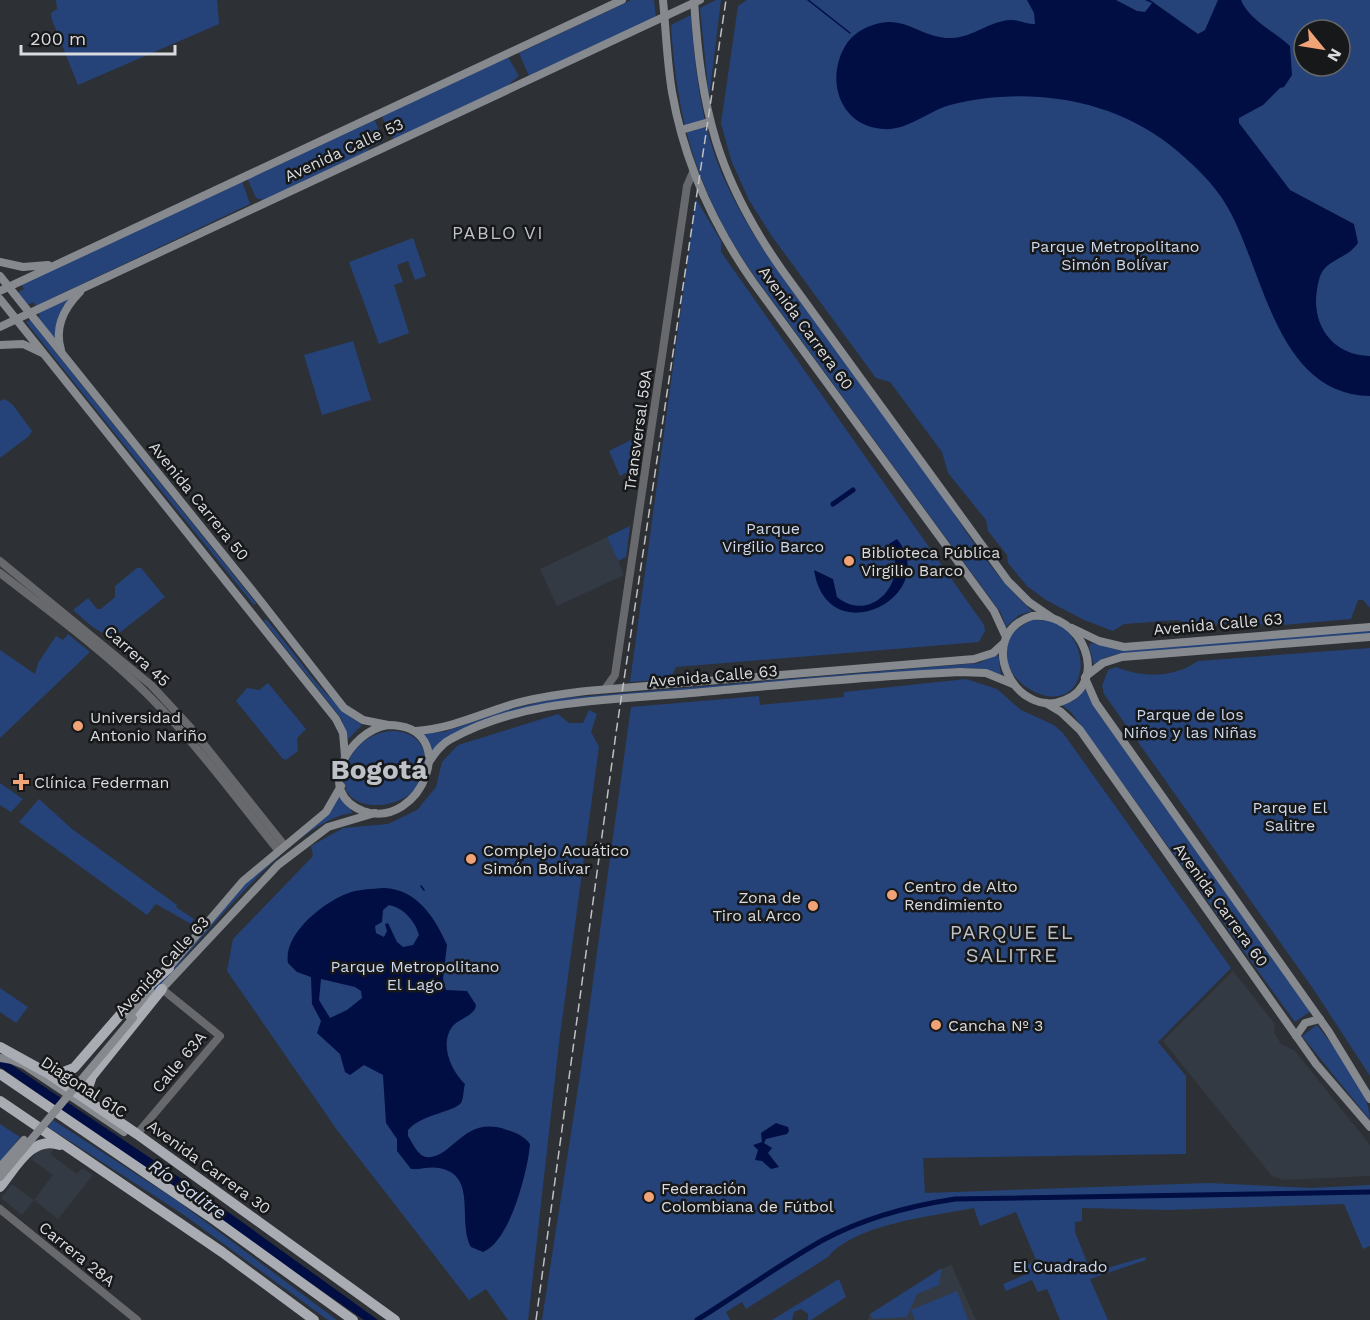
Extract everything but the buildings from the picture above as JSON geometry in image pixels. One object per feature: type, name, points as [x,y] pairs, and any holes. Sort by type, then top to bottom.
[{"type":"highway","points":[[45,1072],[61,1073],[74,1068],[133,1000],[169,968]]},
{"type":"highway","points":[[92,1103],[87,1091],[92,1076],[162,989]]},
{"type":"highway","name":"Avenida Carrera 30","points":[[0,1047],[45,1072],[92,1103],[395,1320]]},
{"type":"highway","points":[[74,1068],[74,1077],[78,1080],[92,1076]]},
{"type":"highway","points":[[0,1074],[209,1216],[353,1320]]},
{"type":"highway","points":[[1,1102],[222,1252],[314,1320]]},
{"type":"highway","points":[[0,1187],[38,1143],[52,1142],[68,1148]]},
{"type":"main road","name":"Avenida Calle 53","points":[[4,289],[622,0]]},
{"type":"main road","name":"Avenida Carrera 60","points":[[663,0],[672,92],[681,130],[693,172],[732,252],[994,611],[1005,640]]},
{"type":"main road","name":"Avenida Calle 53","points":[[0,327],[696,1]]},
{"type":"main road","name":"Avenida Carrera 60","points":[[696,1],[700,76],[709,122],[738,198],[763,243],[1008,581],[1029,602],[1051,616]]},
{"type":"main road","points":[[649,24],[667,35]]},
{"type":"main road","points":[[681,130],[709,122]]},
{"type":"main road","points":[[0,262],[23,267],[55,265]]},
{"type":"main road","name":"Avenida Carrera 50","points":[[0,276],[4,289],[29,313],[259,598],[344,708],[358,718],[388,725]]},
{"type":"main road","points":[[63,356],[58,338],[60,323],[70,304],[84,288]]},
{"type":"main road","name":"Avenida Carrera 50","points":[[0,299],[48,356],[336,719],[343,733],[345,756]]},
{"type":"main road","points":[[0,345],[26,345],[48,356]]},
{"type":"main road","points":[[1051,616],[1072,628],[1086,654],[1085,677],[1071,697],[1057,703],[1046,703],[1029,697],[1013,684],[1003,657],[1005,640],[1012,628],[1024,619],[1051,616]]},
{"type":"main road","name":"Avenida Calle 63","points":[[1072,628],[1099,641],[1124,647],[1370,627]]},
{"type":"main road","name":"Avenida Calle 63","points":[[1085,677],[1103,663],[1122,657],[1370,637]]},
{"type":"main road","name":"Avenida Calle 63","points":[[415,731],[440,729],[529,700],[605,689],[974,659],[993,652],[1005,640]]},
{"type":"main road","name":"Avenida Calle 63","points":[[429,762],[449,740],[483,726],[547,708],[592,702],[960,672],[986,673],[1013,684]]},
{"type":"main road","name":"Avenida Carrera 60","points":[[1085,677],[1096,703],[1320,1019],[1370,1099]]},
{"type":"main road","name":"Avenida Carrera 60","points":[[1046,703],[1061,712],[1080,730],[1296,1036],[1370,1127]]},
{"type":"main road","points":[[388,725],[401,726],[415,731],[427,746],[429,762],[421,786],[409,801],[393,811],[375,813],[355,806],[341,786],[339,777],[345,756],[359,738],[388,725]]},
{"type":"main road","name":"Avenida Calle 63","points":[[0,1177],[169,968],[243,881],[326,812],[341,786]]},
{"type":"main road","name":"Avenida Calle 63","points":[[0,1167],[131,1017],[162,989],[278,865],[334,823],[375,813]]},
{"type":"main road","points":[[1296,1036],[1305,1023],[1320,1019]]},
{"type":"main road","name":"Diagonal 61C","points":[[0,1058],[19,1062],[181,1167]]},
{"type":"street","name":"Transversal 59A","points":[[605,689],[615,675],[687,186],[693,172]]},
{"type":"street","name":"Carrera 45","points":[[0,561],[151,684],[190,727],[281,848]]},
{"type":"street","name":"Carrera 45","points":[[0,573],[108,657],[150,697],[281,848]]},
{"type":"street","name":"Calle 63A","points":[[136,1134],[220,1036],[162,989]]},
{"type":"street","name":"Carrera 28A","points":[[0,1209],[137,1320]]},
{"type":"shaded area","points":[[607,537],[624,575],[557,606],[540,569]]},
{"type":"shaded area","points":[[1233,971],[1275,1024],[1274,1032],[1281,1044],[1295,1051],[1370,1145],[1370,1176],[1283,1180],[1272,1176],[1163,1041]]},
{"type":"shaded area","points":[[54,1148],[50,1154],[77,1174],[82,1168],[93,1175],[58,1219],[34,1200],[53,1175],[31,1159],[39,1149]]},
{"type":"shaded area","points":[[12,1184],[34,1200],[22,1215],[1,1198]]},
{"type":"shaded area","points":[[951,1264],[976,1320],[868,1320],[870,1314]]},
{"type":"green space","points":[[56,0],[217,0],[219,24],[78,85],[52,20],[51,13],[57,9]]},
{"type":"green space","points":[[631,0],[654,0],[656,17],[529,76],[519,53]]},
{"type":"green space","points":[[721,0],[709,98],[700,8]]},
{"type":"green space","name":"Parque Metropolitano Simón Bolívar","points":[[747,0],[1370,0],[1370,608],[1363,600],[1358,600],[1351,619],[1271,626],[1244,622],[1195,627],[1178,620],[1124,624],[1113,631],[1084,620],[1046,600],[1027,586],[1008,563],[1007,555],[988,531],[986,520],[948,473],[942,452],[890,382],[876,378],[771,235],[749,200],[731,160],[721,123],[738,6]]},
{"type":"green space","points":[[691,15],[705,122],[718,163],[735,201],[775,267],[917,459],[985,558],[1032,611],[1019,615],[1006,627],[1001,613],[757,280],[720,219],[695,159],[686,128],[674,61],[671,25]]},
{"type":"green space","points":[[508,57],[519,76],[502,90],[394,140],[381,115]]},
{"type":"green space","points":[[374,119],[384,140],[366,152],[264,200],[256,198],[247,178]]},
{"type":"green space","points":[[242,181],[250,204],[36,306],[33,302],[27,305],[17,293],[24,289],[21,284]]},
{"type":"green space","name":"Parque Virgilio Barco","points":[[696,199],[721,241],[721,252],[984,625],[985,631],[979,642],[676,667],[670,679],[630,682]]},
{"type":"green space","points":[[413,238],[426,276],[415,280],[408,261],[397,265],[403,282],[394,285],[409,333],[379,344],[349,262]]},
{"type":"green space","points":[[75,294],[56,344],[36,319],[40,316],[38,312]]},
{"type":"green space","points":[[30,320],[256,603],[254,605],[26,322]]},
{"type":"green space","points":[[353,341],[371,400],[322,415],[304,355]]},
{"type":"green space","points":[[5,399],[13,405],[32,431],[29,436],[0,458],[0,401]]},
{"type":"green space","points":[[635,438],[632,443],[641,465],[620,476],[609,451]]},
{"type":"green space","points":[[630,526],[626,557],[618,561],[607,537]]},
{"type":"green space","points":[[137,568],[141,568],[165,597],[118,634],[106,634],[100,631],[73,610],[88,598],[97,609],[101,609],[115,597],[115,586]]},
{"type":"green space","points":[[266,619],[323,690],[362,725],[348,739],[341,718],[264,621]]},
{"type":"green space","points":[[1031,620],[1048,621],[1064,628],[1078,648],[1080,672],[1073,688],[1061,696],[1046,696],[1031,690],[1017,679],[1008,666],[1006,650],[1012,634]]},
{"type":"green space","points":[[1370,629],[1370,634],[1118,654],[1104,658],[1094,665],[1089,646],[1091,643],[1123,650]]},
{"type":"green space","points":[[68,634],[90,652],[0,738],[0,650],[35,674],[38,663],[56,636],[63,640]]},
{"type":"green space","name":"Parque El Salitre","points":[[1370,648],[1370,1076],[1314,990],[1104,694],[1102,686],[1108,670],[1116,667],[1137,673],[1158,674],[1179,671],[1198,661]]},
{"type":"green space","points":[[998,654],[1001,675],[985,669],[960,668],[581,699],[490,719],[432,754],[431,747],[421,733],[444,732],[507,710],[553,699],[979,663]]},
{"type":"green space","name":"Centro de Alto Rendimiento","points":[[966,679],[997,689],[1021,710],[1054,725],[1063,733],[1231,968],[1158,1042],[1186,1076],[1186,1154],[923,1158],[925,1193],[1209,1183],[1311,1188],[1370,1185],[1370,1246],[1363,1249],[1344,1204],[1168,1210],[1082,1208],[1082,1221],[1075,1222],[1075,1232],[1089,1267],[1107,1268],[1145,1257],[1146,1260],[1090,1279],[1108,1320],[1060,1320],[1047,1289],[1038,1292],[1032,1280],[1006,1291],[1003,1284],[1029,1273],[1026,1266],[1036,1260],[1016,1212],[980,1226],[974,1208],[896,1223],[856,1237],[746,1309],[742,1302],[726,1312],[730,1320],[542,1320],[580,1075],[631,707],[759,696],[760,705],[844,697],[844,692]]},
{"type":"green space","points":[[268,683],[306,729],[297,738],[298,751],[286,760],[236,701],[247,688],[259,690]]},
{"type":"green space","points":[[1085,689],[1094,707],[1311,1011],[1295,1022],[1071,712],[1062,705],[1073,701]]},
{"type":"green space","name":"Parque Metropolitano El Lago","points":[[589,710],[597,714],[591,732],[599,747],[559,1043],[528,1320],[508,1320],[486,1289],[469,1300],[337,1130],[227,971],[233,939],[313,856],[311,846],[343,828],[388,824],[417,810],[436,787],[442,762],[458,745],[558,714],[569,723],[583,723]]},
{"type":"green space","points":[[392,731],[407,734],[419,742],[424,752],[424,774],[414,790],[398,801],[380,805],[362,803],[349,794],[344,779],[351,756],[368,738]]},
{"type":"green space","points":[[0,783],[23,799],[11,812],[0,805]]},
{"type":"green space","points":[[340,795],[353,813],[329,820],[302,838],[273,862],[245,890],[149,998],[147,996],[248,881],[329,813]]},
{"type":"green space","points":[[39,799],[72,829],[177,905],[176,907],[194,919],[191,924],[156,904],[147,915],[19,822]]},
{"type":"green space","points":[[0,988],[28,1007],[16,1023],[0,1012]]},
{"type":"green space","points":[[1317,1025],[1342,1057],[1358,1083],[1370,1120],[1302,1036]]},
{"type":"green space","points":[[53,1120],[179,1202],[337,1320],[328,1320],[184,1215],[48,1127]]},
{"type":"green space","points":[[0,1124],[20,1137],[0,1162]]},
{"type":"green space","points":[[942,1268],[939,1285],[917,1294],[907,1317],[873,1319],[870,1314]]},
{"type":"green space","points":[[839,1279],[846,1297],[811,1320],[808,1320],[808,1314],[801,1309],[794,1312],[792,1320],[772,1320]]},
{"type":"green space","points":[[957,1291],[968,1320],[915,1320],[911,1310]]},
{"type":"water","points":[[1027,0],[1116,0],[1137,11],[1145,12],[1152,3],[1145,0],[1150,0],[1198,34],[1205,30],[1218,0],[1241,0],[1250,14],[1290,46],[1292,75],[1284,87],[1280,88],[1263,105],[1239,118],[1239,123],[1290,190],[1354,224],[1358,243],[1350,252],[1330,264],[1322,272],[1318,283],[1316,303],[1321,326],[1335,344],[1345,351],[1370,356],[1370,396],[1338,390],[1313,375],[1293,352],[1277,325],[1241,234],[1228,208],[1202,174],[1170,145],[1146,129],[1093,106],[1065,100],[1007,96],[950,105],[909,124],[883,129],[868,126],[856,119],[846,110],[840,98],[837,71],[840,57],[847,43],[860,31],[870,26],[893,22],[930,35],[952,38],[967,35],[1003,21],[1014,20],[1035,24],[1034,13]]},
{"type":"water","points":[[897,539],[907,560],[905,580],[894,596],[878,608],[858,613],[839,609],[823,595],[814,570],[833,579],[837,597],[850,604],[863,606],[884,595],[895,572],[894,558],[889,544]]},
{"type":"water","points":[[384,888],[396,890],[415,899],[430,915],[447,945],[443,979],[446,990],[467,991],[476,1005],[473,1012],[452,1027],[448,1034],[449,1058],[456,1073],[465,1084],[461,1103],[452,1109],[421,1120],[408,1130],[408,1136],[418,1151],[426,1157],[444,1152],[469,1132],[480,1128],[492,1127],[507,1130],[522,1137],[530,1144],[526,1170],[516,1204],[501,1235],[493,1246],[483,1252],[471,1247],[467,1236],[463,1189],[458,1180],[451,1172],[439,1168],[411,1169],[397,1151],[397,1139],[386,1123],[383,1075],[364,1065],[350,1075],[345,1072],[340,1054],[317,1033],[321,1021],[312,1004],[311,977],[297,972],[288,963],[288,952],[292,941],[306,921],[316,912],[346,894]],"holes":[[[389,905],[404,912],[415,925],[419,935],[413,945],[403,947],[397,942],[388,923],[385,924],[387,931],[384,937],[376,933],[375,926],[382,922],[383,910]],[[321,979],[355,987],[361,991],[362,998],[347,1010],[330,1018],[319,1000]]]},
{"type":"water","name":"Río Salitre","points":[[0,1057],[192,1186],[378,1320],[364,1320],[0,1067]]},
{"type":"water","points":[[776,1123],[788,1127],[789,1131],[787,1134],[766,1139],[764,1143],[772,1148],[768,1153],[779,1167],[771,1169],[762,1161],[755,1160],[758,1150],[753,1145],[762,1142],[761,1133]]},
{"type":"waterway","points":[[808,0],[850,33]]},
{"type":"waterway","points":[[833,504],[853,490]]},
{"type":"waterway","points":[[421,886],[424,890]]},
{"type":"waterway","points":[[697,1320],[791,1259],[839,1232],[887,1214],[938,1202],[955,1199],[1370,1192]]},
{"type":"railway","points":[[536,1320],[616,733],[726,0]]},
{"type":"place","name":"Biblioteca Pública Virgilio Barco","points":[[849,561]]},
{"type":"place","name":"Universidad Antonio Nariño","points":[[78,726]]},
{"type":"place","name":"Clínica Federman","points":[[21,782]]},
{"type":"place","name":"Complejo Acuático Simón Bolívar","points":[[471,859]]},
{"type":"place","name":"Centro de Alto Rendimiento","points":[[892,895]]},
{"type":"place","name":"Zona de Tiro al Arco","points":[[813,906]]},
{"type":"place","name":"Cancha Nº 3","points":[[936,1025]]},
{"type":"place","name":"Federación Colombiana de Fútbol","points":[[649,1197]]},
{"type":"district","name":"PABLO VI","points":[[498,232]]},
{"type":"district","name":"Bogotá","points":[[379,769]]},
{"type":"district","name":"PARQUE EL SALITRE","points":[[1012,944]]},
{"type":"park label","name":"Parque de los Niños y las Niñas","points":[[1190,723]]},
{"type":"park label","name":"El Cuadrado","points":[[1060,1266]]}]
